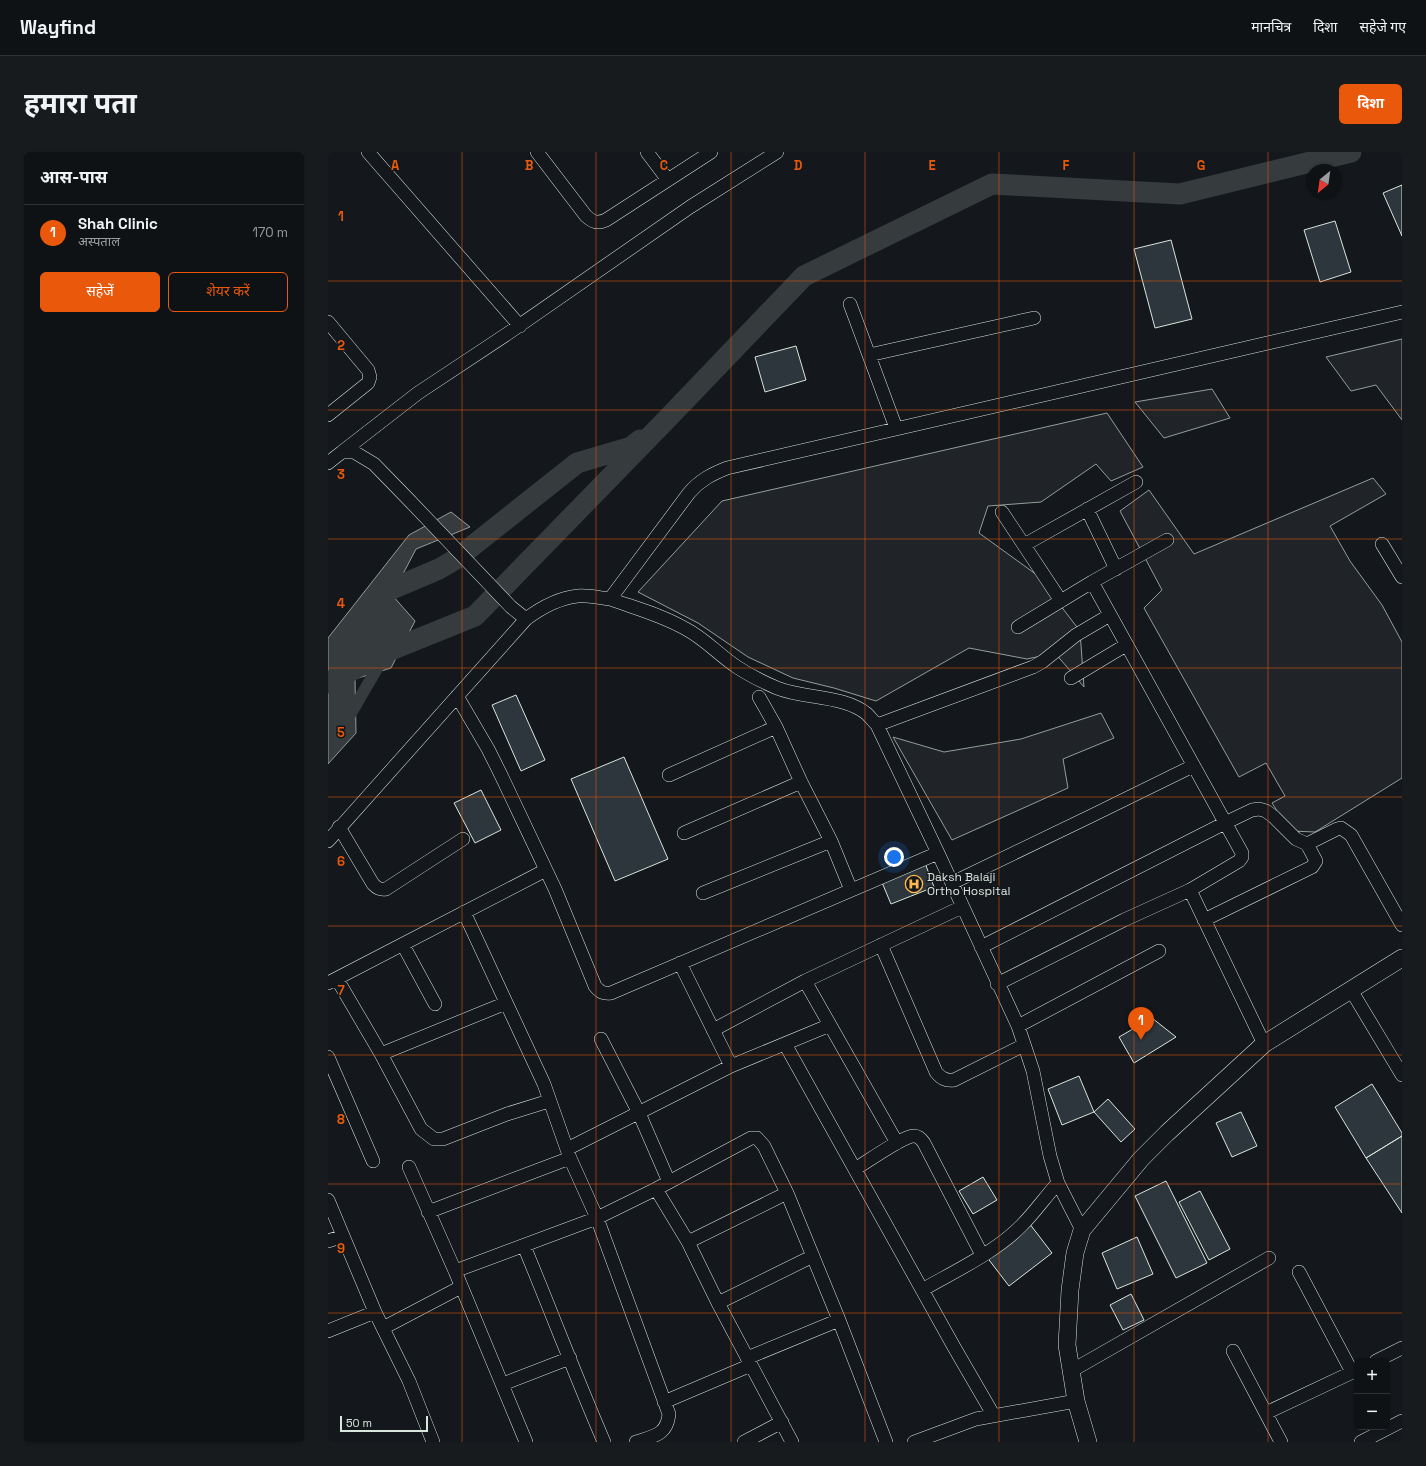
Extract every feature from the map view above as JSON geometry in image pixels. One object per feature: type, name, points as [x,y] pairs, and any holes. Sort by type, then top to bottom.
[{"type":"main road","points":[[1088,1442],[1076,1401],[1067,1345],[1070,1290],[1075,1252],[1082,1230],[1141,1159],[1172,1128],[1264,1044],[1402,958]]},
{"type":"street","points":[[368,152],[520,326]]},
{"type":"street","points":[[537,152],[586,216],[592,222],[600,223],[712,152]]},
{"type":"street","points":[[647,152],[668,180]]},
{"type":"street","points":[[328,463],[418,393],[520,326],[690,207],[777,152]]},
{"type":"street","points":[[850,304],[896,428]]},
{"type":"street","points":[[610,599],[688,492],[698,482],[713,473],[727,468],[896,428],[1402,312]]},
{"type":"street","points":[[869,355],[1034,318]]},
{"type":"street","points":[[328,322],[368,370],[370,377],[368,383],[328,415]]},
{"type":"street","points":[[342,452],[354,452],[374,464],[511,607],[526,619]]},
{"type":"street","points":[[1024,545],[1136,482]]},
{"type":"street","points":[[1087,509],[1116,569]]},
{"type":"street","points":[[1002,512],[1061,601]]},
{"type":"street","points":[[1018,627],[1092,582],[1167,540]]},
{"type":"street","points":[[1382,544],[1402,577]]},
{"type":"street","points":[[997,984],[1124,920],[1190,890],[1235,864],[1242,857],[1242,853],[1092,582]]},
{"type":"street","points":[[328,841],[526,619],[542,608],[558,601],[579,596],[610,599],[654,614],[686,628],[737,667],[761,680],[779,688],[853,706],[867,714],[877,725],[952,883],[997,984],[1018,1026],[1033,1071],[1050,1156],[1058,1182],[1082,1230]]},
{"type":"street","points":[[877,725],[1033,667],[1042,662],[1076,634],[1110,615]]},
{"type":"street","points":[[1071,678],[1126,644]]},
{"type":"street","points":[[457,696],[488,749],[546,870],[595,986],[599,992],[604,994],[611,993],[938,853]]},
{"type":"street","points":[[759,697],[776,727],[801,782],[831,841],[851,890]]},
{"type":"street","points":[[669,774],[776,727]]},
{"type":"street","points":[[952,883],[1193,766]]},
{"type":"street","points":[[684,833],[801,782]]},
{"type":"street","points":[[981,947],[1252,810],[1259,809],[1266,812],[1274,817],[1296,839],[1307,844],[1316,861],[1312,867],[1204,920]]},
{"type":"street","points":[[339,827],[372,884],[382,890],[386,889],[463,839]]},
{"type":"street","points":[[1307,844],[1337,829],[1342,828],[1346,831],[1350,835],[1402,925]]},
{"type":"street","points":[[703,893],[831,841]]},
{"type":"street","points":[[546,870],[332,981],[381,1054],[421,1129],[434,1139],[443,1138],[507,1114],[549,1101]]},
{"type":"street","points":[[1190,890],[1264,1044]]},
{"type":"street","points":[[714,1030],[805,981],[962,907]]},
{"type":"street","points":[[464,912],[535,1064],[568,1153],[597,1218],[669,1414],[668,1423],[664,1431],[657,1439],[636,1442]]},
{"type":"street","points":[[403,945],[435,1004]]},
{"type":"street","points":[[881,945],[936,1072],[941,1078],[947,1081],[954,1080],[1024,1045]]},
{"type":"street","points":[[1018,1026],[1159,952]]},
{"type":"street","points":[[680,963],[731,1066]]},
{"type":"street","points":[[805,981],[897,1143]]},
{"type":"street","points":[[1350,990],[1402,1075]]},
{"type":"street","points":[[381,1054],[506,1003]]},
{"type":"street","points":[[428,1212],[568,1153],[639,1113],[731,1066],[830,1025]]},
{"type":"street","points":[[601,1038],[639,1113],[669,1182]]},
{"type":"street","points":[[785,1044],[994,1416]]},
{"type":"street","points":[[328,1057],[373,1161]]},
{"type":"street","points":[[855,1169],[897,1143],[914,1136],[920,1138],[982,1255]]},
{"type":"street","points":[[455,1271],[597,1218],[656,1189],[751,1138],[757,1138],[764,1146],[787,1193],[840,1320],[886,1442]]},
{"type":"street","points":[[408,1167],[455,1271],[526,1442]]},
{"type":"street","points":[[922,1290],[982,1255],[1006,1239],[1022,1225],[1058,1182]]},
{"type":"street","points":[[656,1189],[688,1242],[718,1303],[792,1442]]},
{"type":"street","points":[[688,1242],[787,1193]]},
{"type":"street","points":[[328,1200],[375,1312],[409,1381],[433,1442]]},
{"type":"street","points":[[328,1241],[343,1236]]},
{"type":"street","points":[[524,1246],[570,1358],[583,1394],[604,1442]]},
{"type":"street","points":[[718,1303],[813,1256]]},
{"type":"street","points":[[1071,1371],[1269,1258]]},
{"type":"street","points":[[1299,1272],[1354,1369]]},
{"type":"street","points":[[383,1328],[461,1287]]},
{"type":"street","points":[[328,1331],[375,1312]]},
{"type":"street","points":[[664,1402],[840,1320]]},
{"type":"street","points":[[1382,1358],[1402,1348]]},
{"type":"street","points":[[1233,1351],[1281,1442]]},
{"type":"street","points":[[503,1384],[570,1358]]},
{"type":"street","points":[[1266,1414],[1354,1371]]},
{"type":"street","points":[[914,1442],[976,1419],[1076,1401]]},
{"type":"street","points":[[1362,1442],[1376,1439],[1402,1421]]},
{"type":"street","points":[[744,1442],[782,1422]]},
{"type":"shaded area","points":[[1402,339],[1402,420],[1376,385],[1351,391],[1326,357]]},
{"type":"shaded area","points":[[1212,389],[1230,418],[1164,438],[1135,402]]},
{"type":"shaded area","points":[[1107,413],[1143,467],[1111,481],[1096,464],[1041,502],[988,506],[979,533],[1037,575],[1080,631],[1084,687],[1055,653],[1027,659],[969,648],[876,701],[834,688],[793,678],[748,657],[698,623],[638,592],[722,501]]},
{"type":"shaded area","points":[[1373,478],[1386,494],[1330,526],[1350,561],[1382,605],[1402,642],[1402,778],[1315,832],[1290,831],[1272,803],[1285,796],[1266,763],[1239,777],[1144,608],[1162,590],[1120,511],[1149,490],[1194,554]]},
{"type":"shaded area","points":[[451,512],[470,527],[416,549],[392,595],[415,621],[391,668],[355,679],[356,733],[328,764],[328,638],[409,535]]},
{"type":"shaded area","points":[[1101,713],[1114,738],[1063,759],[1068,788],[952,840],[893,737],[944,752],[1021,739]]},
{"type":"building","points":[[1402,185],[1402,236],[1383,193]]},
{"type":"building","points":[[1335,221],[1351,272],[1320,282],[1304,230]]},
{"type":"building","points":[[1171,240],[1192,319],[1155,328],[1134,249]]},
{"type":"building","points":[[796,346],[806,380],[765,392],[755,357]]},
{"type":"building","points":[[516,695],[545,760],[521,771],[492,705]]},
{"type":"building","points":[[624,757],[668,859],[615,881],[571,779]]},
{"type":"building","points":[[481,790],[501,830],[475,843],[454,803]]},
{"type":"building","points":[[925,863],[934,887],[891,904],[881,880]]},
{"type":"building","points":[[1152,1018],[1176,1037],[1134,1063],[1119,1037]]},
{"type":"building","points":[[1079,1076],[1094,1112],[1062,1125],[1048,1089]]},
{"type":"building","points":[[1372,1084],[1402,1133],[1402,1136],[1366,1158],[1335,1107]]},
{"type":"building","points":[[1108,1099],[1135,1129],[1121,1142],[1094,1112]]},
{"type":"building","points":[[1241,1112],[1257,1146],[1232,1157],[1216,1123]]},
{"type":"building","points":[[1402,1136],[1402,1213],[1366,1158]]},
{"type":"building","points":[[983,1177],[997,1200],[973,1214],[959,1191]]},
{"type":"building","points":[[1166,1181],[1207,1263],[1176,1278],[1135,1196]]},
{"type":"building","points":[[1200,1191],[1230,1249],[1209,1260],[1179,1202]]},
{"type":"building","points":[[1029,1223],[1052,1253],[1009,1286],[986,1256]]},
{"type":"building","points":[[1137,1237],[1153,1274],[1117,1289],[1102,1253]]},
{"type":"building","points":[[1131,1294],[1144,1320],[1123,1330],[1110,1305]]},
{"type":"waterway","points":[[328,683],[386,652],[475,616],[804,276],[992,184],[1180,194],[1351,152]]},
{"type":"waterway","points":[[380,608],[387,591],[439,569],[456,559],[577,463],[631,447],[640,440]]},
{"type":"waterway","points":[[347,720],[382,660]]},
{"type":"place","name":"Daksh Balaji Ortho Hospital","points":[[914,884]]},
{"type":"place","name":"Shah Clinic","points":[[1141,1040]]}]
